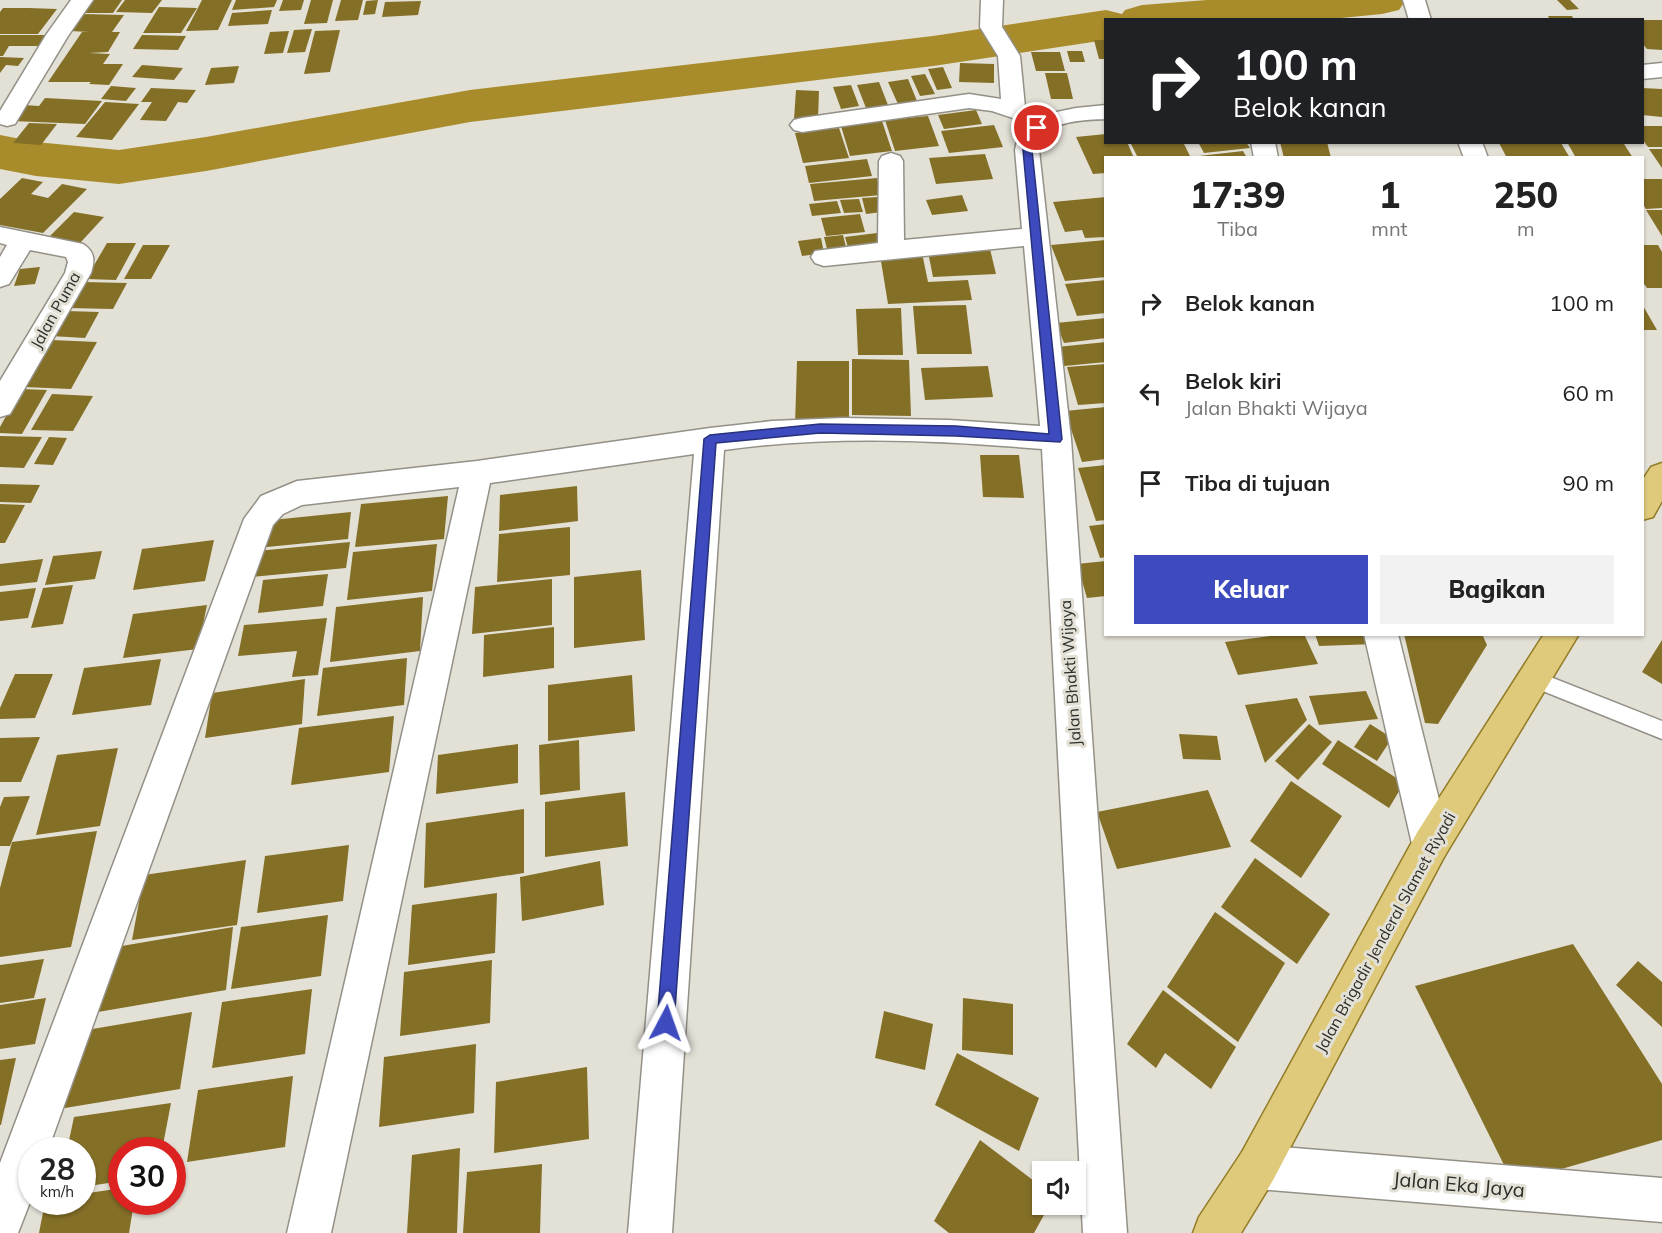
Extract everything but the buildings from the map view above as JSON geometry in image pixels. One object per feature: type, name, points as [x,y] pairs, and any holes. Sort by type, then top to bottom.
[{"type":"main road","points":[[1644,505],[1662,475]]},
{"type":"main road","name":"Jalan Brigadir Jenderal Slamet Riyadi","points":[[1215,1233],[1257,1167],[1431,844],[1562,636]]},
{"type":"street","points":[[7,119],[57,35],[82,0]]},
{"type":"street","points":[[992,0],[991,27],[1009,56],[1014,111]]},
{"type":"street","points":[[1644,72],[1662,70]]},
{"type":"street","points":[[802,125],[969,101],[987,103],[1047,122],[1104,111]]},
{"type":"street","name":"Jalan Bhakti Wijaya","points":[[1047,122],[1030,136],[1028,150],[1056,439],[1105,1233]]},
{"type":"street","points":[[891,161],[891,250]]},
{"type":"street","points":[[824,257],[1036,236]]},
{"type":"street","points":[[0,278],[12,237]]},
{"type":"street","name":"Jalan Puma","points":[[0,406],[78,273],[81,262],[81,254],[74,250],[12,237]]},
{"type":"street","points":[[0,1222],[261,519],[272,505],[297,493],[477,473],[710,439],[820,428],[956,431],[1056,439]]},
{"type":"street","points":[[650,1233],[710,439]]},
{"type":"street","points":[[309,1233],[477,473]]},
{"type":"street","points":[[1381,636],[1431,844]]},
{"type":"street","name":"Jalan Eka Jaya","points":[[1257,1167],[1662,1200]]},
{"type":"lane","points":[[1535,679],[1662,730]]},
{"type":"waterway","points":[[1166,18],[1382,0]]},
{"type":"waterway","points":[[0,152],[36,159],[119,167],[206,154],[470,106],[933,51],[1104,25]]},
{"type":"route","points":[[666,1023],[710,439],[820,428],[956,431],[1056,439],[1028,150],[1030,136],[1037,128]]}]
